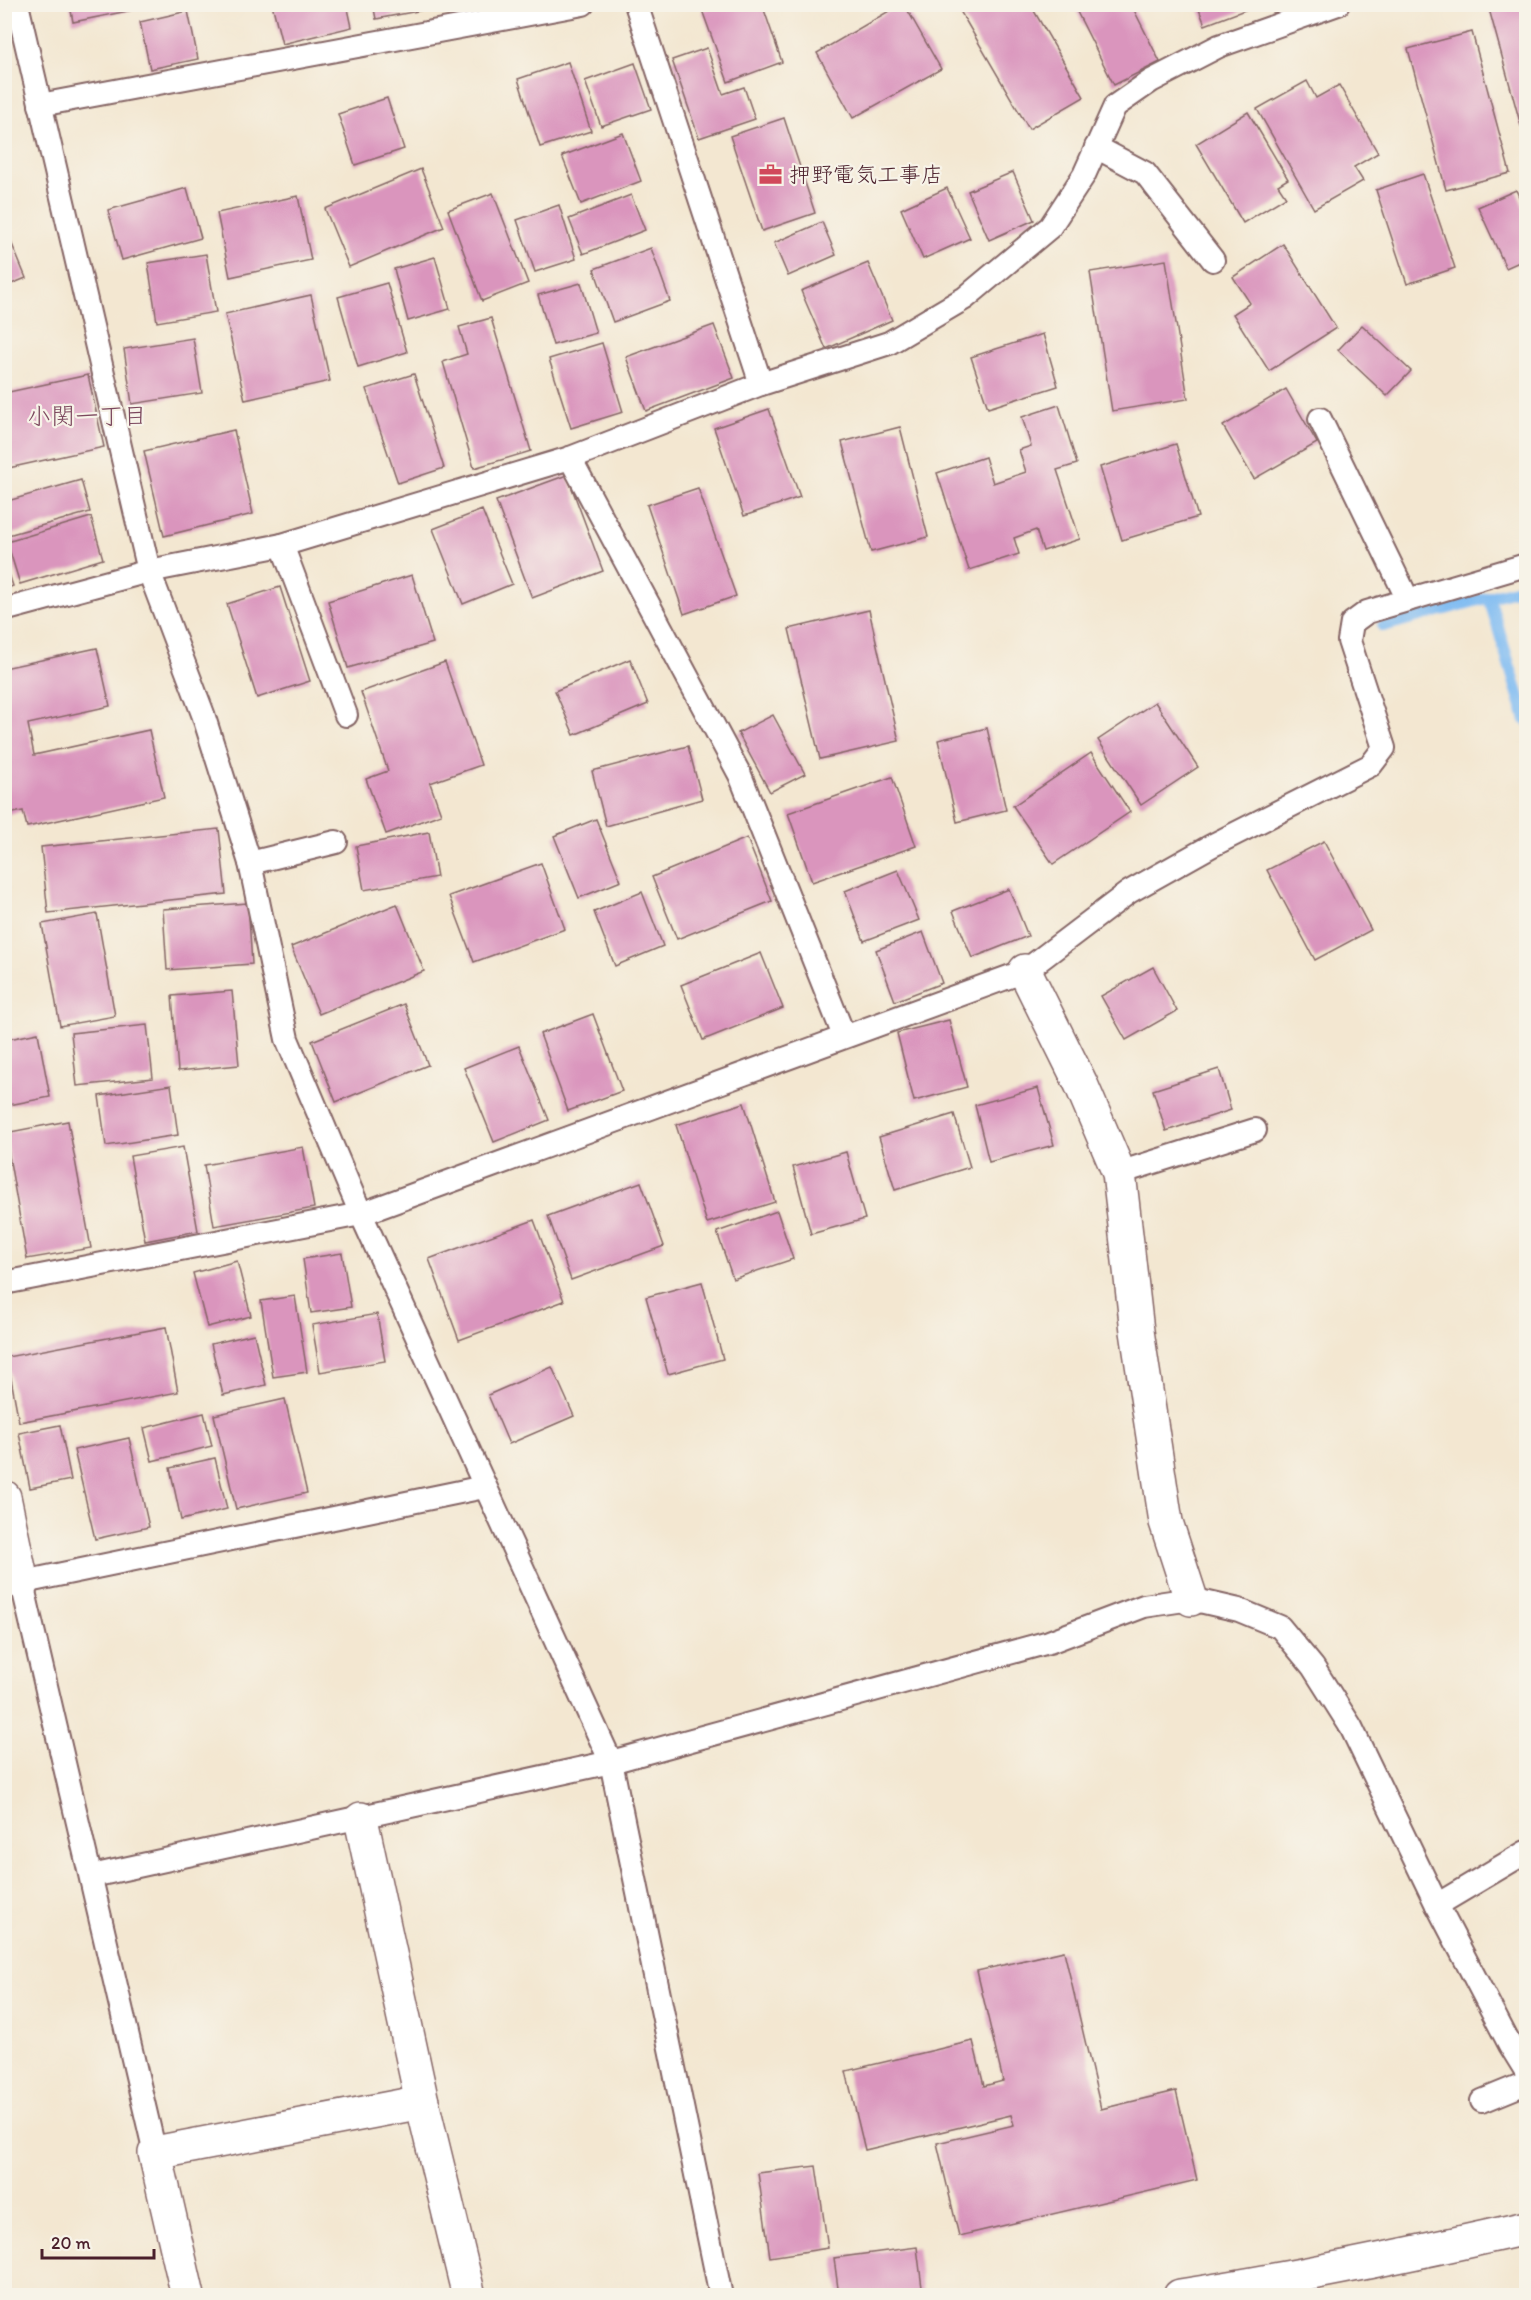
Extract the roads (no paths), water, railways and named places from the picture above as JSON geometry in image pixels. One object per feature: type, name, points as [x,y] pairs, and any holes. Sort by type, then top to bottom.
[{"type":"street","points":[[1025,971],[1081,1084],[1119,1173],[1137,1331],[1166,1522],[1191,1599]]},
{"type":"street","points":[[4,1497],[13,1584]]},
{"type":"street","points":[[360,1819],[422,2102],[469,2295]]},
{"type":"street","points":[[188,2295],[155,2153],[422,2102]]},
{"type":"street","points":[[1180,2295],[1246,2286],[1413,2254],[1527,2229]]},
{"type":"lane","points":[[17,4],[149,572],[203,714],[250,863],[288,1039],[361,1214],[611,1762],[721,2295]]},
{"type":"lane","points":[[40,105],[583,4]]},
{"type":"lane","points":[[636,4],[760,384]]},
{"type":"lane","points":[[4,610],[149,572],[282,545],[570,458],[760,384],[889,342],[965,298],[1050,227],[1084,175],[1115,106],[1151,81],[1219,46],[1338,4]]},
{"type":"lane","points":[[1096,147],[1144,173],[1213,260]]},
{"type":"lane","points":[[1320,419],[1408,600]]},
{"type":"lane","points":[[570,458],[740,775],[844,1036]]},
{"type":"lane","points":[[282,545],[346,715]]},
{"type":"lane","points":[[4,1283],[361,1214],[1025,971],[1129,892],[1211,846],[1371,765],[1384,747],[1349,641],[1352,623],[1367,612],[1527,566]]},
{"type":"lane","points":[[250,863],[336,842]]},
{"type":"lane","points":[[1119,1173],[1255,1130]]},
{"type":"lane","points":[[155,2153],[92,1876],[13,1584],[484,1487]]},
{"type":"lane","points":[[92,1876],[360,1819],[611,1762],[1048,1642],[1144,1606],[1191,1599],[1239,1610],[1280,1627],[1313,1667],[1351,1727],[1437,1905],[1510,2045],[1527,2071]]},
{"type":"lane","points":[[1437,1905],[1527,1852]]},
{"type":"lane","points":[[1482,2101],[1527,2083]]},
{"type":"waterway","points":[[1383,626],[1526,587]]},
{"type":"waterway","points":[[1489,598],[1526,720]]},
{"type":"place","name":"押野電気工事店","points":[[771,174]]},
{"type":"district","name":"小関一丁目","points":[[87,415]]}]
